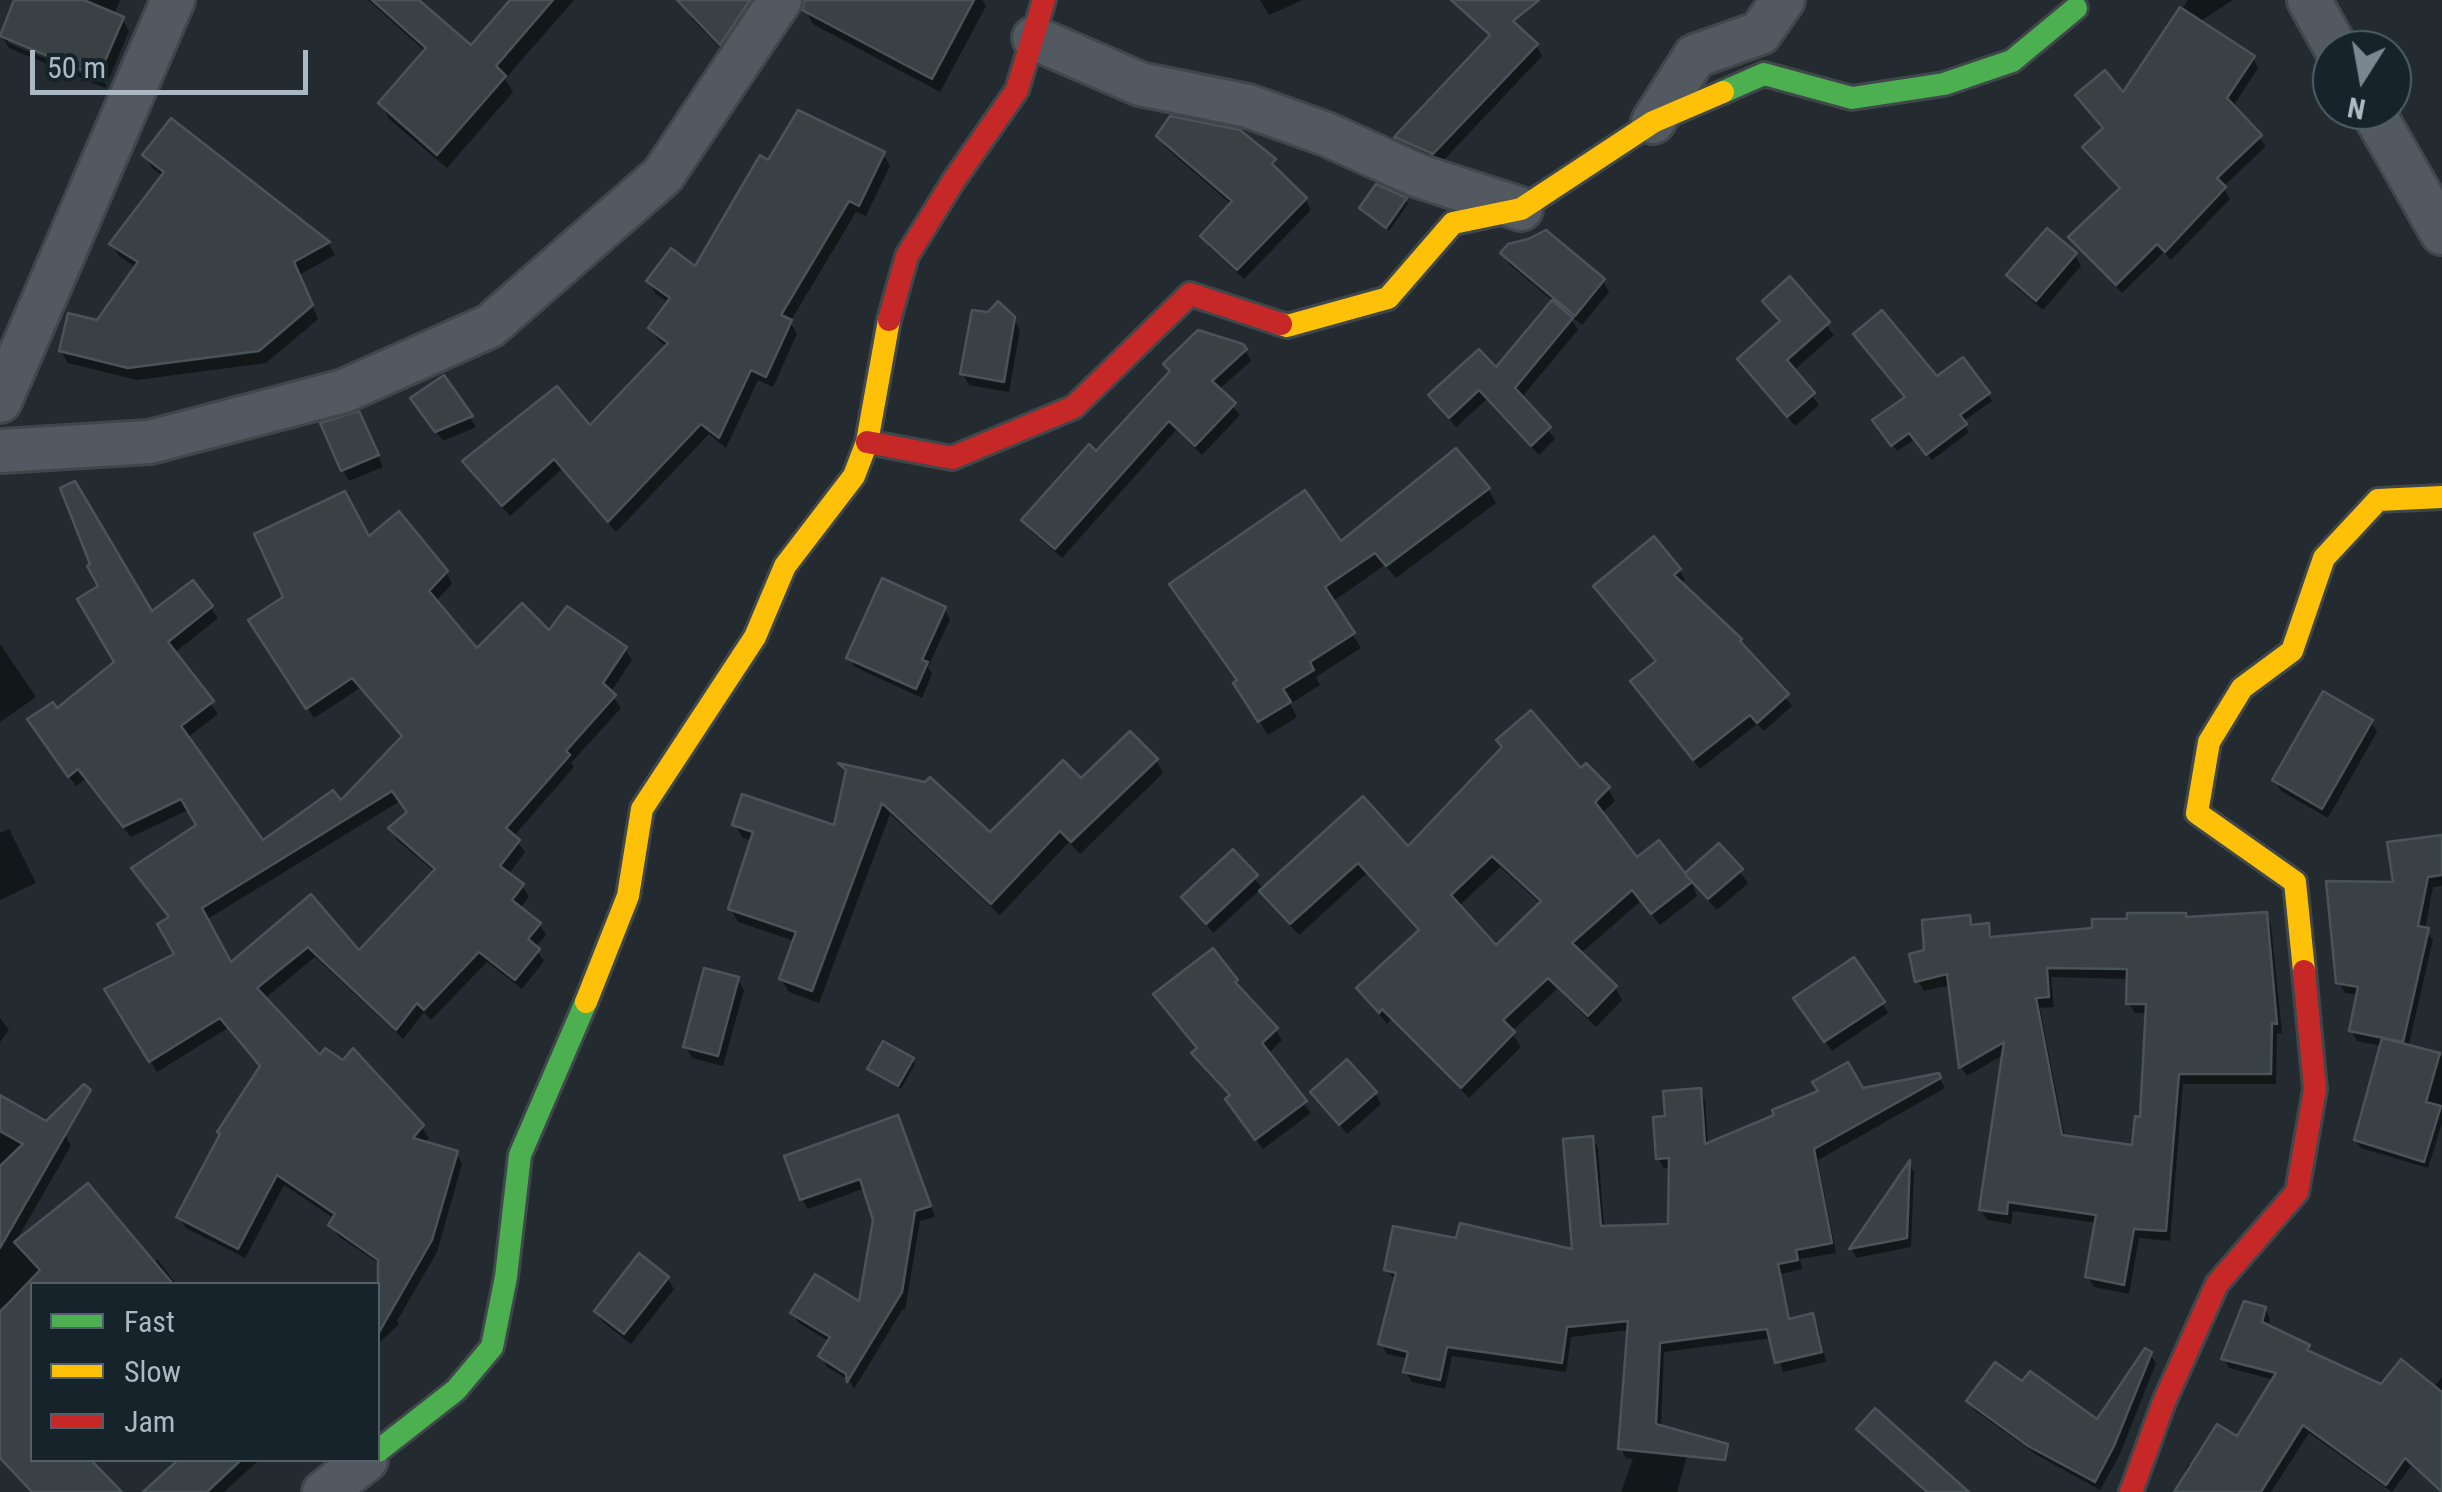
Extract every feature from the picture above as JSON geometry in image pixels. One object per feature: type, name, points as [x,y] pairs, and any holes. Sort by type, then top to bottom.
[{"type":"street","points":[[0,400],[172,0]]},
{"type":"street","points":[[0,451],[150,442],[344,391],[490,326],[664,175],[780,0]]},
{"type":"street","points":[[1653,122],[1695,56],[1760,33],[1782,0]]},
{"type":"street","points":[[2308,0],[2325,30]]},
{"type":"street","points":[[867,442],[952,458],[1074,407],[1190,294],[1287,326],[1388,298],[1452,224],[1521,208],[1653,122],[1764,74],[1852,98],[1944,84],[2012,60],[2076,8]]},
{"type":"street","points":[[380,1449],[456,1390],[492,1348],[506,1277],[520,1155],[569,1046],[628,896],[642,810],[755,637],[785,566],[854,476],[867,442],[886,331],[907,256],[1017,90],[1039,19],[1140,84],[1248,106],[1326,134],[1419,176],[1521,208]]},
{"type":"street","points":[[2383,130],[2442,233]]},
{"type":"street","points":[[2131,1492],[2164,1402],[2217,1284],[2297,1192],[2315,1089],[2295,882],[2197,812],[2209,742],[2242,688],[2292,651],[2324,558],[2378,500],[2442,497]]},
{"type":"street","points":[[324,1492],[363,1462]]},
{"type":"building","points":[[14,0],[84,0],[124,17],[98,77],[0,36]]},
{"type":"building","points":[[372,0],[419,0],[471,45],[510,0],[553,0],[496,66],[506,76],[437,155],[378,103],[426,48]]},
{"type":"building","points":[[677,0],[750,0],[720,45]]},
{"type":"building","points":[[805,0],[974,0],[932,79],[802,10]]},
{"type":"building","points":[[1451,0],[1539,0],[1513,21],[1538,44],[1433,154],[1394,137],[1490,35]]},
{"type":"building","points":[[2180,7],[2255,56],[2227,98],[2262,135],[2217,178],[2226,187],[2165,252],[2157,244],[2116,285],[2068,237],[2120,188],[2082,147],[2103,128],[2075,95],[2105,70],[2123,92]]},
{"type":"building","points":[[798,110],[885,152],[859,206],[849,201],[781,315],[792,320],[766,377],[751,370],[719,438],[701,424],[608,522],[554,459],[502,506],[462,461],[557,386],[590,425],[668,343],[648,328],[670,298],[646,281],[671,248],[695,266],[760,155],[768,160]]},
{"type":"building","points":[[1170,116],[1240,130],[1276,159],[1272,164],[1307,198],[1237,270],[1200,236],[1232,201],[1156,136]]},
{"type":"building","points":[[171,118],[330,242],[294,262],[313,305],[259,351],[128,368],[59,351],[68,313],[97,320],[138,262],[109,244],[164,172],[142,155]]},
{"type":"building","points":[[1376,184],[1407,198],[1386,228],[1359,208]]},
{"type":"building","points":[[2047,228],[2077,253],[2036,301],[2006,275]]},
{"type":"building","points":[[1546,230],[1605,279],[1575,316],[1500,253],[1508,244]]},
{"type":"building","points":[[1790,276],[1830,322],[1787,360],[1815,393],[1787,417],[1737,359],[1780,321],[1762,301]]},
{"type":"building","points":[[1552,300],[1573,318],[1515,388],[1551,427],[1531,446],[1479,390],[1449,418],[1428,395],[1479,349],[1496,367]]},
{"type":"building","points":[[998,301],[1015,317],[1004,382],[960,374],[972,310],[988,312]]},
{"type":"building","points":[[1882,310],[1937,376],[1963,357],[1990,393],[1960,415],[1967,424],[1926,455],[1909,433],[1891,446],[1872,420],[1905,397],[1853,334]]},
{"type":"building","points":[[1198,330],[1243,344],[1247,349],[1212,381],[1236,403],[1195,446],[1169,421],[1055,549],[1021,520],[1089,444],[1096,451],[1170,371],[1163,364]]},
{"type":"building","points":[[444,375],[473,416],[435,432],[410,398]]},
{"type":"building","points":[[359,411],[379,455],[341,471],[320,423]]},
{"type":"building","points":[[1456,448],[1490,488],[1386,566],[1375,553],[1325,587],[1355,633],[1310,662],[1314,670],[1283,689],[1291,702],[1258,722],[1233,683],[1237,680],[1169,584],[1305,490],[1341,541]]},
{"type":"building","points":[[75,481],[152,611],[193,580],[213,606],[168,642],[214,701],[181,726],[263,840],[333,790],[341,800],[402,736],[352,678],[306,709],[248,620],[283,597],[254,534],[345,491],[369,536],[399,511],[448,571],[429,591],[477,648],[522,603],[549,630],[567,606],[627,647],[603,683],[616,695],[506,828],[520,840],[500,866],[524,884],[512,900],[541,923],[528,939],[540,949],[515,980],[479,952],[424,1010],[417,1003],[396,1030],[308,947],[257,988],[320,1055],[325,1048],[343,1060],[353,1048],[424,1125],[413,1138],[458,1151],[432,1240],[380,1331],[378,1260],[328,1225],[335,1214],[277,1175],[238,1249],[176,1217],[220,1134],[217,1132],[260,1066],[220,1018],[149,1062],[104,989],[174,954],[157,924],[169,917],[131,868],[196,825],[181,799],[123,827],[78,769],[68,777],[27,719],[53,702],[57,708],[114,662],[77,599],[98,586],[87,566],[90,564],[60,488]],"holes":[[[392,791],[407,812],[388,828],[435,869],[359,950],[311,894],[231,962],[202,908]]]},
{"type":"building","points":[[1654,536],[1681,569],[1674,575],[1742,639],[1789,694],[1757,723],[1750,715],[1693,760],[1630,681],[1656,661],[1593,586]]},
{"type":"building","points":[[882,578],[946,607],[922,660],[928,662],[916,689],[846,658]]},
{"type":"building","points":[[2323,691],[2373,720],[2322,809],[2272,780]]},
{"type":"building","points":[[1531,710],[1581,768],[1586,763],[1610,787],[1595,802],[1637,857],[1659,840],[1685,873],[1719,843],[1743,869],[1708,899],[1686,875],[1692,882],[1651,914],[1632,890],[1572,943],[1617,986],[1588,1016],[1548,978],[1503,1020],[1515,1032],[1461,1088],[1356,988],[1419,930],[1358,863],[1290,924],[1259,891],[1363,796],[1408,846],[1502,747],[1496,740]],"holes":[[[1492,856],[1541,901],[1496,945],[1451,895]]]},
{"type":"building","points":[[1130,731],[1158,759],[1071,842],[1060,831],[991,904],[882,803],[812,991],[779,979],[796,932],[728,909],[753,832],[732,825],[742,794],[834,825],[846,770],[838,763],[925,782],[930,777],[990,832],[1063,760],[1081,778]]},
{"type":"building","points":[[2442,835],[2442,875],[2428,877],[2418,926],[2429,928],[2403,1042],[2349,1031],[2358,987],[2336,983],[2326,881],[2393,882],[2387,842]]},
{"type":"building","points":[[1233,849],[1258,875],[1206,924],[1181,897]]},
{"type":"building","points":[[2267,912],[2277,1024],[2272,1023],[2271,1074],[2179,1074],[2166,1231],[2134,1229],[2124,1285],[2085,1277],[2096,1215],[2008,1202],[2007,1214],[1979,1210],[2004,1042],[1959,1068],[1947,974],[1915,982],[1909,954],[1924,950],[1922,920],[1970,915],[1971,925],[1989,923],[1990,937],[2092,928],[2092,919],[2127,919],[2127,913],[2186,913],[2186,917]],"holes":[[[2047,968],[2127,969],[2126,1004],[2146,1004],[2140,1117],[2135,1116],[2132,1145],[2062,1135],[2036,998],[2049,997]]]},
{"type":"building","points":[[1213,948],[1238,980],[1235,982],[1278,1028],[1262,1043],[1307,1101],[1255,1140],[1225,1099],[1230,1095],[1191,1053],[1197,1048],[1153,994]]},
{"type":"building","points":[[1854,957],[1885,1002],[1824,1042],[1793,998]]},
{"type":"building","points":[[704,968],[739,977],[718,1056],[683,1047]]},
{"type":"building","points":[[2382,1038],[2440,1053],[2426,1102],[2441,1106],[2424,1162],[2354,1140]]},
{"type":"building","points":[[883,1041],[914,1058],[898,1086],[867,1069]]},
{"type":"building","points":[[1347,1059],[1377,1092],[1339,1125],[1310,1092]]},
{"type":"building","points":[[1848,1062],[1863,1088],[1939,1073],[1941,1078],[1814,1149],[1832,1243],[1796,1250],[1798,1260],[1778,1264],[1789,1319],[1813,1313],[1822,1352],[1775,1363],[1767,1329],[1660,1343],[1656,1424],[1728,1444],[1725,1460],[1618,1449],[1628,1321],[1567,1327],[1562,1363],[1447,1347],[1440,1380],[1403,1372],[1408,1352],[1378,1344],[1396,1273],[1384,1270],[1393,1226],[1456,1238],[1460,1223],[1572,1249],[1563,1139],[1593,1136],[1601,1226],[1668,1224],[1669,1158],[1656,1159],[1653,1117],[1665,1116],[1663,1091],[1701,1088],[1705,1144],[1774,1115],[1772,1110],[1818,1091],[1812,1082]]},
{"type":"building","points":[[84,1084],[91,1090],[0,1248],[0,1166],[23,1144],[0,1131],[0,1095],[46,1121]]},
{"type":"building","points":[[898,1115],[931,1206],[915,1211],[902,1292],[847,1382],[846,1374],[818,1356],[830,1337],[790,1313],[815,1274],[859,1301],[873,1220],[860,1179],[800,1200],[784,1156]]},
{"type":"building","points":[[1910,1160],[1907,1238],[1849,1249]]},
{"type":"building","points":[[88,1183],[171,1282],[30,1282],[30,1462],[93,1462],[122,1492],[32,1492],[0,1458],[0,1312],[40,1270],[14,1242]]},
{"type":"building","points":[[639,1253],[669,1277],[624,1334],[594,1311]]},
{"type":"building","points":[[2244,1301],[2266,1307],[2262,1322],[2310,1345],[2307,1350],[2381,1384],[2401,1359],[2442,1392],[2442,1492],[2405,1458],[2386,1485],[2303,1425],[2261,1492],[2174,1492],[2217,1424],[2237,1436],[2276,1373],[2221,1359]]},
{"type":"building","points":[[2145,1348],[2152,1352],[2095,1482],[2028,1446],[1966,1401],[1995,1362],[2022,1381],[2030,1371],[2097,1419]]},
{"type":"building","points":[[1875,1408],[1969,1492],[1927,1492],[1856,1429]]},
{"type":"building","points":[[176,1462],[239,1462],[207,1492],[143,1492]]},
{"type":"traffic: fast","points":[[1723,92],[1764,74],[1852,98],[1944,84],[2012,61],[2076,8]]},
{"type":"traffic: fast","points":[[380,1449],[456,1390],[492,1347],[506,1277],[520,1155],[586,1002]]},
{"type":"traffic: slow","points":[[1281,324],[1287,326],[1388,298],[1453,223],[1521,209],[1653,122],[1723,92]]},
{"type":"traffic: slow","points":[[586,1002],[628,896],[642,809],[755,637],[785,566],[854,476],[867,442],[889,320]]},
{"type":"traffic: slow","points":[[2304,971],[2295,882],[2197,813],[2209,742],[2242,688],[2292,651],[2324,558],[2378,500],[2442,497]]},
{"type":"traffic: jam","points":[[889,320],[907,256],[1017,90],[1044,0]]},
{"type":"traffic: jam","points":[[867,442],[952,458],[1074,407],[1190,294],[1281,324]]},
{"type":"traffic: jam","points":[[2131,1492],[2164,1402],[2217,1284],[2297,1192],[2315,1089],[2304,971]]}]
